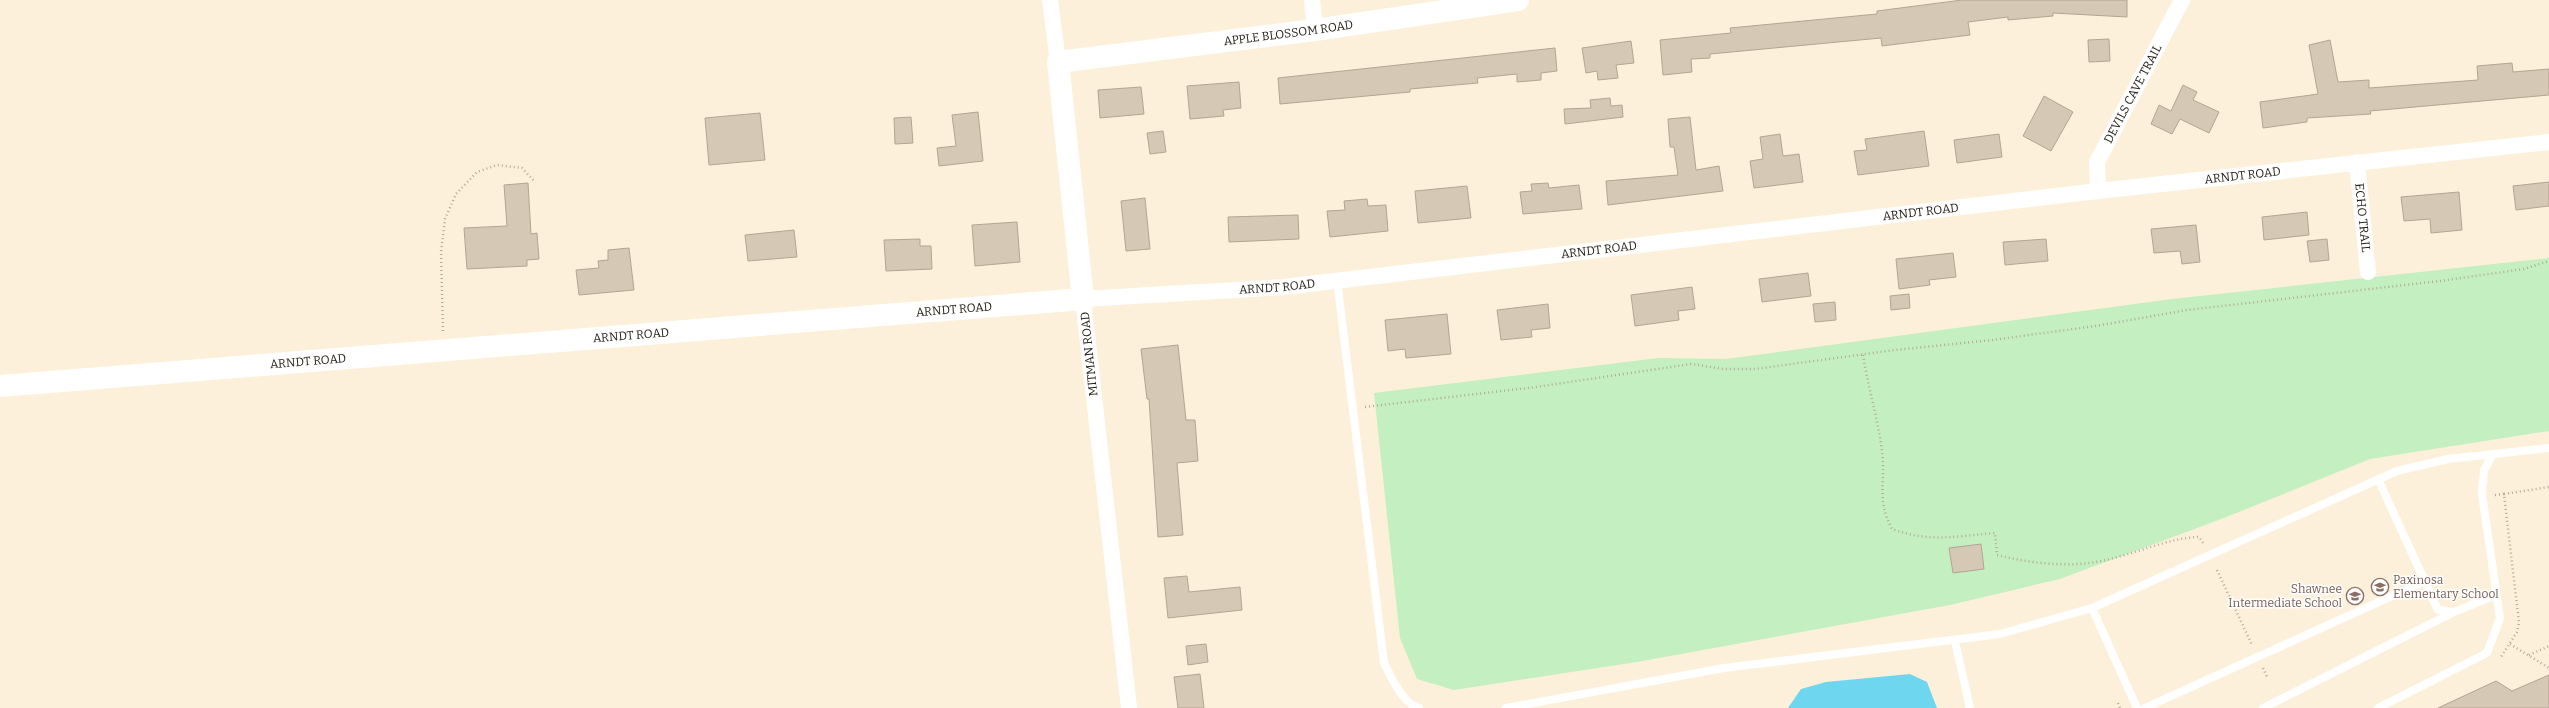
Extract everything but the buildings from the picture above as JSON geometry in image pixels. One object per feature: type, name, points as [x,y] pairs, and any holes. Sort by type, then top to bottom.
[{"type":"street","name":"MITMAN ROAD","points":[[1050,0],[1129,708]]},
{"type":"street","points":[[1312,0],[1315,30]]},
{"type":"street","name":"APPLE BLOSSOM ROAD","points":[[1058,62],[1315,30],[1518,0]]},
{"type":"street","name":"DEVILS CAVE TRAIL","points":[[2098,191],[2097,162],[2182,0]]},
{"type":"street","name":"ARNDT ROAD","points":[[0,386],[1083,298],[1284,287],[2098,191],[2549,142]]},
{"type":"street","name":"ECHO TRAIL","points":[[2357,162],[2368,272]]},
{"type":"lane","points":[[1337,280],[1384,663],[1396,686],[1414,707],[1419,708]]},
{"type":"lane","points":[[1506,708],[1724,668],[1955,641],[2044,623],[2092,608],[2378,479],[2422,463],[2549,448]]},
{"type":"lane","points":[[2378,708],[2487,653],[2500,618],[2483,497],[2484,470],[2493,454]]},
{"type":"lane","points":[[2378,479],[2438,610],[2454,612]]},
{"type":"lane","points":[[2145,708],[2425,581]]},
{"type":"lane","points":[[2263,708],[2454,612],[2496,595]]},
{"type":"lane","points":[[2092,608],[2137,708]]},
{"type":"lane","points":[[1955,641],[1970,708]]},
{"type":"path","points":[[445,351],[441,252],[445,219],[456,194],[477,172],[497,164],[522,168],[535,182]]},
{"type":"path","points":[[1353,409],[1536,387],[1691,364],[1724,369],[1755,369],[2074,329],[2188,310],[2440,281],[2524,268],[2549,261]]},
{"type":"path","points":[[1863,355],[1882,453],[1882,503],[1884,515],[1892,529],[1913,537],[1938,538],[1995,533],[1997,554],[2055,564],[2089,564],[2181,537],[2199,536],[2205,546]]},
{"type":"path","points":[[2483,497],[2549,486]]},
{"type":"path","points":[[2504,494],[2519,623],[2510,644],[2549,668]]},
{"type":"path","points":[[2217,570],[2252,646]]},
{"type":"path","points":[[2528,655],[2549,646]]},
{"type":"path","points":[[2262,668],[2268,679]]},
{"type":"path","points":[[2118,703],[2120,708]]},
{"type":"green space","points":[[2549,258],[2549,431],[2370,459],[2224,518],[2060,579],[1950,605],[1637,662],[1454,690],[1417,679],[1400,638],[1374,393],[1658,358],[1726,359],[2172,299]]},
{"type":"water","points":[[1910,674],[1927,682],[1937,708],[1788,708],[1801,689],[1826,682]]},
{"type":"place","name":"Paxinosa Elementary School","points":[[2380,587]]},
{"type":"place","name":"Shawnee Intermediate School","points":[[2355,596]]}]
